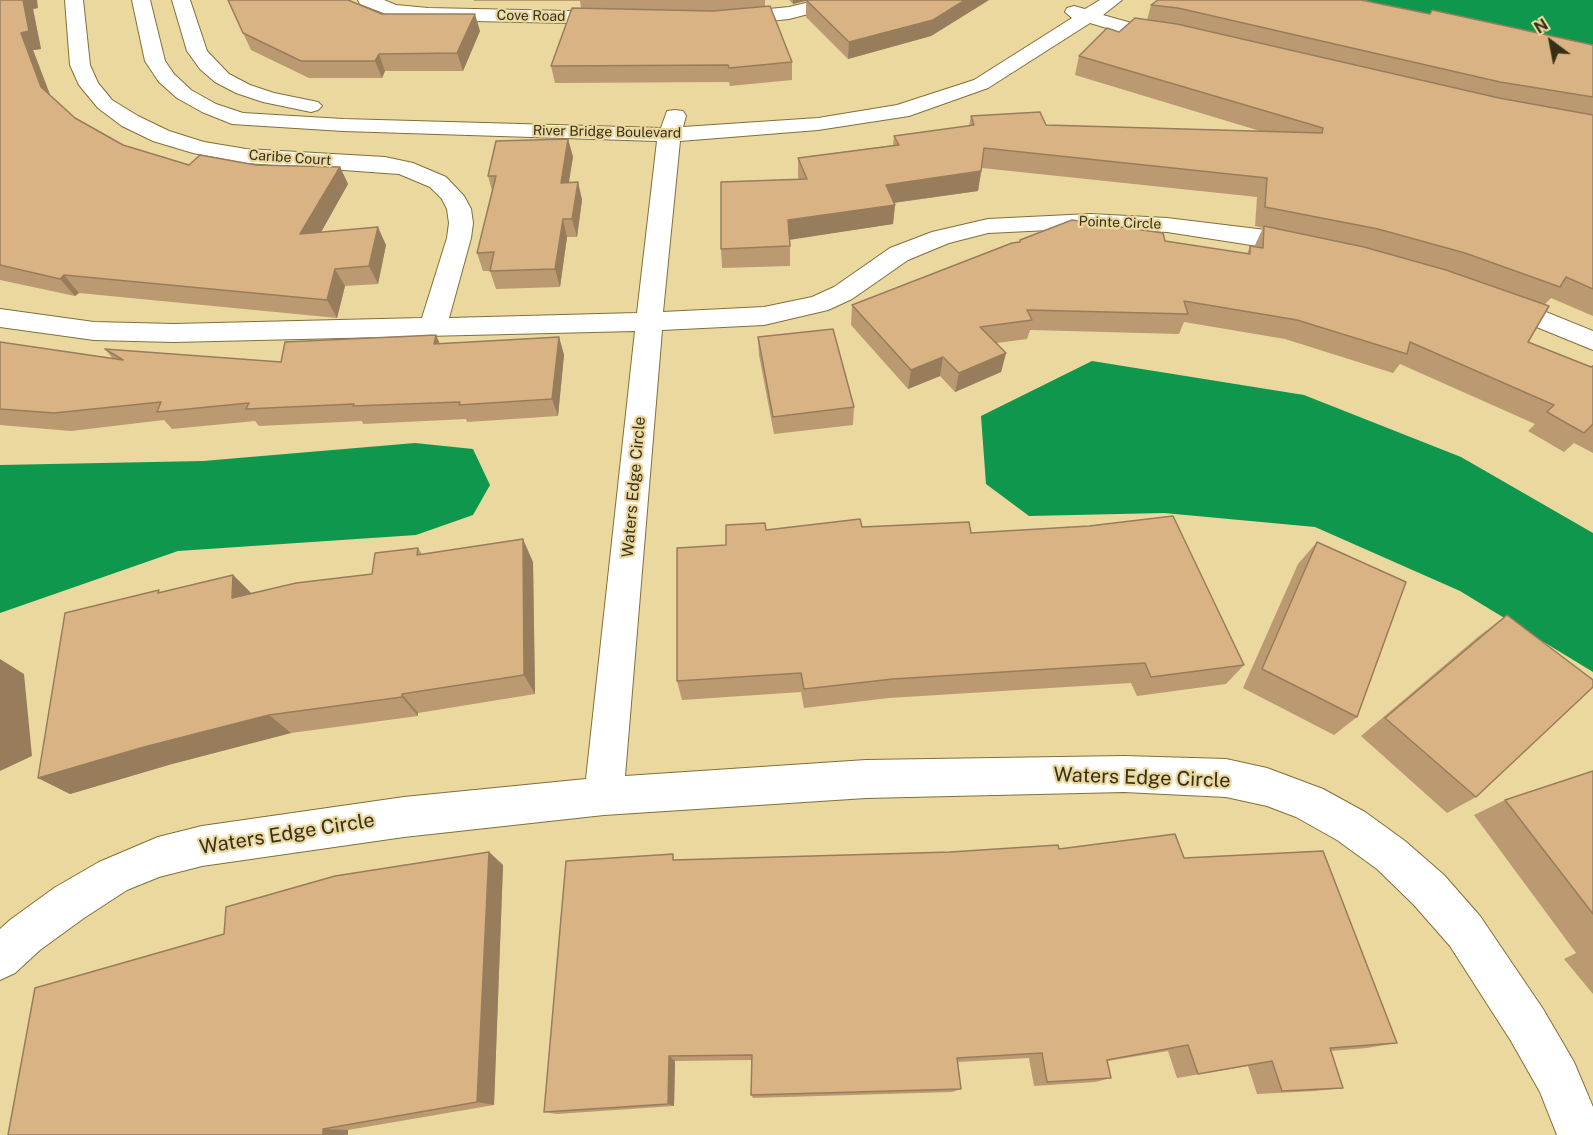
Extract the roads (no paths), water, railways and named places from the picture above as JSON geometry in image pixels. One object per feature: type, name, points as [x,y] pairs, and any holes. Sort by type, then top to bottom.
[{"type":"street","name":"Caribe Court","points":[[74,0],[80,65],[88,85],[105,104],[130,121],[161,136],[201,148],[246,156],[385,164],[414,171],[438,182],[452,196],[459,209],[461,223],[459,238],[433,327]]},
{"type":"street","name":"River Bridge Boulevard","points":[[141,0],[155,61],[166,78],[192,99],[208,108],[240,119],[355,125],[818,124],[901,111],[981,84],[1086,5]]},
{"type":"street","name":"River Bridge Boulevard","points":[[181,0],[197,51],[207,65],[233,84],[270,98],[337,108],[672,125],[826,108],[881,97],[956,72]]},
{"type":"street","name":"Cove Road","points":[[367,0],[393,10],[429,14],[631,18]]},
{"type":"street","points":[[714,20],[789,13],[840,0]]},
{"type":"street","points":[[985,58],[1086,5],[1140,32],[1193,40]]},
{"type":"street","points":[[0,318],[94,331],[163,333],[650,322],[672,125]]},
{"type":"street","name":"Pointe Circle","points":[[650,322],[764,316],[793,312],[843,293],[899,254],[919,245],[941,237],[988,226],[1090,221],[1167,225],[1274,239],[1325,250]]},
{"type":"street","points":[[1474,293],[1530,313],[1593,341]]},
{"type":"street","name":"Waters Edge Circle","points":[[604,796],[650,322]]},
{"type":"street","name":"Waters Edge Circle","points":[[0,958],[25,935],[69,903],[113,876],[169,854],[202,846],[404,817],[604,796],[866,779],[1100,774],[1226,778],[1267,787],[1310,803],[1351,826],[1391,855],[1429,890],[1465,931],[1527,1025],[1558,1078],[1581,1135]]}]
